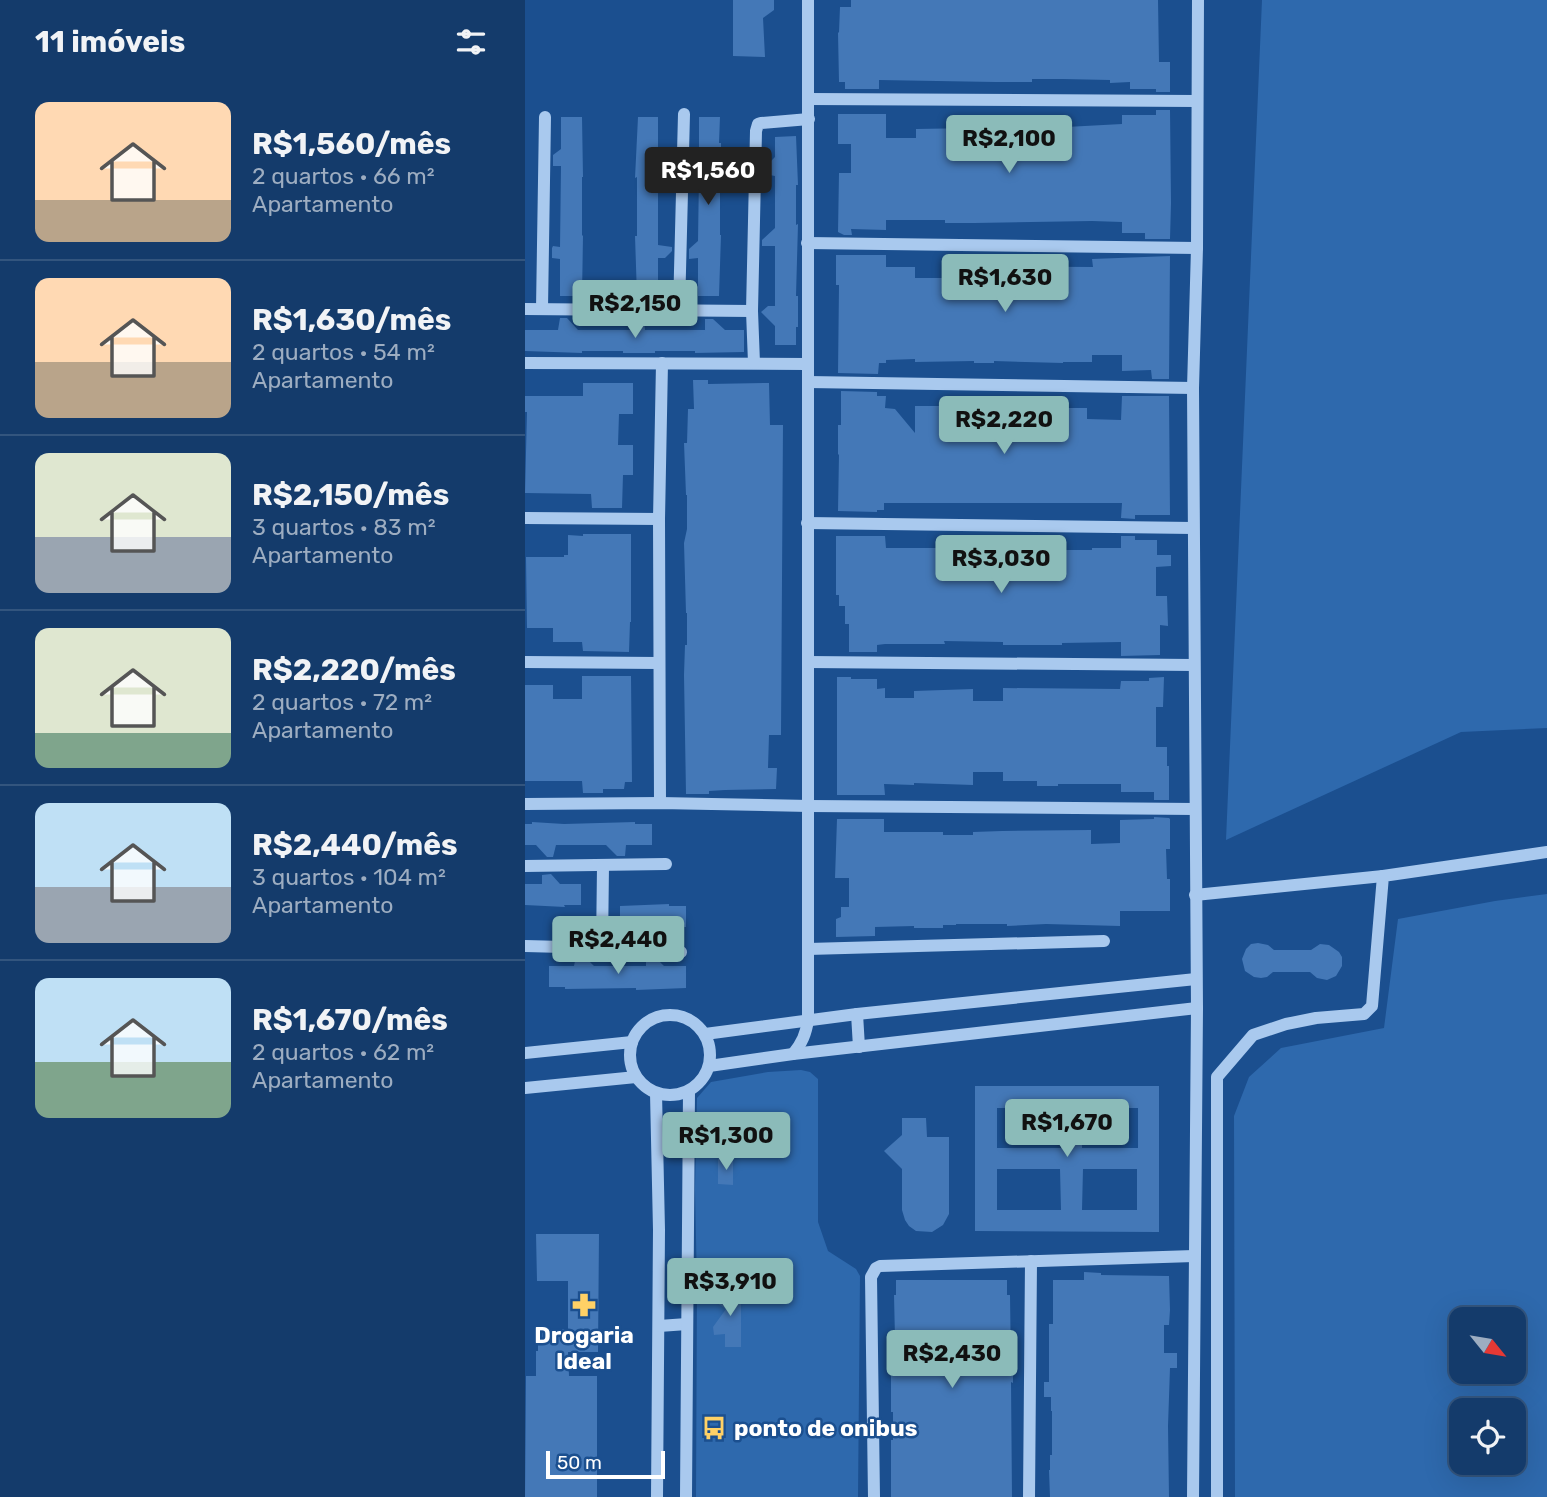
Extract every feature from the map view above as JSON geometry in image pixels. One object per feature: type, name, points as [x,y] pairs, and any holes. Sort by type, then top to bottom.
[{"type":"street","points":[[793,1054],[803,1041],[808,1020],[808,0]]},
{"type":"street","points":[[1193,1497],[1196,979],[1193,388],[1197,248],[1198,0]]},
{"type":"street","points":[[808,99],[1197,101]]},
{"type":"street","points":[[679,310],[684,114]]},
{"type":"street","points":[[542,309],[545,117]]},
{"type":"street","points":[[754,363],[752,311],[756,131],[761,123],[809,119]]},
{"type":"street","points":[[807,243],[1197,248]]},
{"type":"street","points":[[525,309],[752,311]]},
{"type":"street","points":[[525,363],[808,364]]},
{"type":"street","points":[[660,803],[659,519],[662,363]]},
{"type":"street","points":[[808,382],[1193,388]]},
{"type":"street","points":[[525,518],[659,519]]},
{"type":"street","points":[[807,523],[1193,528]]},
{"type":"street","points":[[525,662],[659,663]]},
{"type":"street","points":[[808,662],[1194,665]]},
{"type":"street","points":[[525,804],[1195,809]]},
{"type":"street","points":[[1195,895],[1383,876],[1547,852]]},
{"type":"street","points":[[525,866],[666,864]]},
{"type":"street","points":[[602,948],[603,866]]},
{"type":"street","points":[[1217,1497],[1217,1077],[1253,1035],[1286,1024],[1316,1018],[1364,1014],[1370,1010],[1374,1001],[1383,876]]},
{"type":"street","points":[[808,949],[1104,941]]},
{"type":"street","points":[[525,946],[681,952]]},
{"type":"street","points":[[705,1034],[857,1014],[1196,979]]},
{"type":"street","points":[[709,1066],[1196,1008]]},
{"type":"street","points":[[666,1014],[677,1015],[688,1018],[705,1034],[710,1049],[709,1066],[701,1081],[688,1091],[672,1095],[656,1093],[644,1086],[636,1076],[630,1060],[632,1042],[645,1023],[666,1014]]},
{"type":"street","points":[[857,1014],[859,1047]]},
{"type":"street","points":[[525,1053],[632,1042]]},
{"type":"street","points":[[525,1088],[636,1076]]},
{"type":"street","points":[[686,1497],[688,1091]]},
{"type":"street","points":[[656,1093],[659,1230],[657,1497]]},
{"type":"street","points":[[874,1497],[871,1277],[880,1266],[1194,1256]]},
{"type":"street","points":[[1029,1497],[1031,1261]]},
{"type":"street","points":[[659,1326],[687,1324]]},
{"type":"shaded area","points":[[1262,0],[1547,0],[1547,728],[1461,732],[1226,840]]},
{"type":"shaded area","points":[[1547,894],[1547,1497],[1235,1497],[1234,1116],[1249,1077],[1281,1048],[1384,1028],[1398,919]]},
{"type":"shaded area","points":[[768,1072],[810,1072],[818,1079],[818,1222],[828,1251],[856,1269],[860,1276],[858,1497],[696,1497],[697,1098],[711,1082]]},
{"type":"building","points":[[733,0],[774,0],[774,10],[763,18],[765,57],[733,56]]},
{"type":"building","points":[[851,0],[1158,0],[1159,62],[1170,62],[1170,92],[1130,89],[1130,82],[1063,79],[1032,79],[1032,82],[879,80],[879,89],[845,89],[845,82],[839,82],[838,33],[840,7],[851,7]]},
{"type":"building","points":[[1156,110],[1170,110],[1170,239],[1145,239],[1145,233],[1122,233],[1122,222],[1092,221],[945,223],[945,220],[886,220],[886,230],[851,229],[852,235],[838,232],[839,173],[851,173],[851,144],[838,144],[838,114],[886,114],[886,138],[916,138],[916,129],[1034,127],[1066,130],[1066,127],[1122,124],[1122,115],[1156,115]]},
{"type":"building","points":[[561,117],[582,117],[582,296],[560,296],[560,259],[552,258],[553,246],[560,247],[561,166],[553,166],[553,155],[561,149]]},
{"type":"building","points":[[638,117],[658,117],[658,152],[673,157],[665,166],[658,166],[658,245],[672,247],[672,251],[665,258],[658,258],[658,296],[637,296],[637,177],[635,178]]},
{"type":"building","points":[[699,117],[720,117],[719,296],[698,296],[698,258],[689,259],[689,249],[698,241],[699,174],[691,167],[692,154],[699,147]]},
{"type":"building","points":[[796,136],[798,327],[796,345],[775,345],[775,326],[761,312],[768,306],[775,306],[775,246],[762,246],[762,240],[775,228],[775,176],[764,174],[764,168],[775,157],[775,137]]},
{"type":"building","points":[[836,255],[886,255],[886,267],[915,267],[915,278],[945,278],[945,266],[1093,267],[1092,259],[1170,256],[1169,379],[1152,379],[1151,370],[1122,371],[1122,355],[1092,355],[1092,362],[1063,363],[886,360],[886,363],[879,363],[878,374],[838,373],[839,285],[836,285]]},
{"type":"building","points":[[560,318],[567,318],[578,330],[632,330],[634,319],[644,319],[645,330],[705,330],[705,319],[713,319],[725,330],[744,330],[744,352],[525,351],[525,330],[558,330]]},
{"type":"building","points":[[693,380],[708,380],[708,384],[769,383],[770,425],[783,425],[781,735],[769,735],[768,768],[777,768],[776,789],[686,794],[684,675],[687,613],[684,543],[687,529],[687,495],[684,443],[687,443],[688,409],[694,409]]},
{"type":"building","points":[[583,383],[633,383],[633,414],[619,414],[618,445],[633,445],[633,475],[623,475],[622,508],[592,508],[591,494],[525,493],[525,396],[583,396]]},
{"type":"building","points":[[841,391],[877,392],[877,396],[886,396],[885,408],[895,409],[915,433],[915,406],[1063,406],[1062,408],[1087,408],[1087,419],[1121,420],[1122,396],[1169,396],[1170,515],[1135,515],[1135,519],[1121,518],[1122,503],[884,503],[884,510],[877,512],[838,511],[838,425],[841,425]]},
{"type":"building","points":[[631,534],[629,652],[583,651],[582,642],[553,642],[553,628],[527,628],[526,557],[564,557],[568,555],[568,535]]},
{"type":"building","points":[[836,536],[885,536],[886,548],[944,550],[1033,547],[1092,550],[1121,548],[1121,536],[1135,536],[1135,540],[1157,540],[1157,555],[1171,555],[1171,566],[1156,567],[1156,596],[1167,596],[1168,626],[1160,625],[1160,655],[1121,656],[1121,642],[1003,645],[1003,642],[944,641],[945,644],[885,644],[877,645],[877,652],[849,652],[849,624],[845,624],[845,606],[839,606],[839,595],[836,595]]},
{"type":"building","points":[[582,676],[631,676],[632,782],[625,782],[624,789],[583,793],[582,781],[525,781],[525,685],[553,685],[553,699],[582,699]]},
{"type":"building","points":[[837,677],[877,679],[877,689],[885,688],[885,698],[914,698],[914,691],[973,689],[973,701],[1003,701],[1003,688],[1120,689],[1121,681],[1149,681],[1149,678],[1164,677],[1163,707],[1156,707],[1156,747],[1167,747],[1169,800],[1154,800],[1154,792],[1121,792],[1121,784],[1037,786],[1037,781],[1003,781],[1003,772],[973,772],[973,785],[884,784],[885,795],[837,795]]},
{"type":"building","points":[[1154,817],[1170,819],[1170,849],[1166,849],[1170,911],[1120,911],[1120,926],[956,924],[943,925],[943,928],[875,927],[875,936],[836,937],[836,919],[841,917],[841,907],[849,907],[849,878],[835,878],[837,819],[884,819],[884,832],[943,832],[943,835],[1091,830],[1091,844],[1120,843],[1120,820]]},
{"type":"building","points":[[525,824],[652,824],[652,845],[626,845],[625,856],[617,856],[606,845],[556,845],[553,857],[547,857],[536,845],[525,845]]},
{"type":"building","points":[[551,874],[560,884],[581,884],[581,905],[525,905],[525,884],[542,884],[542,875]]},
{"type":"building","points":[[620,906],[686,906],[686,927],[659,927],[660,942],[655,942],[640,927],[620,927]]},
{"type":"building","points":[[1251,944],[1268,945],[1274,950],[1311,950],[1320,944],[1329,945],[1339,952],[1342,966],[1336,976],[1327,980],[1317,978],[1310,972],[1273,972],[1267,977],[1254,977],[1245,971],[1242,959]]},
{"type":"building","points":[[576,956],[584,956],[594,966],[646,966],[646,959],[658,960],[664,966],[686,966],[686,988],[636,990],[549,987],[549,966],[574,966]]},
{"type":"building","points":[[975,1086],[1159,1086],[1159,1232],[975,1231]],"holes":[[[997,1108],[1061,1108],[1061,1148],[997,1148]],[[1082,1108],[1138,1108],[1138,1148],[1082,1148]],[[997,1169],[1060,1169],[1061,1210],[997,1210]],[[1083,1169],[1137,1169],[1137,1210],[1082,1210]]]},
{"type":"building","points":[[902,1118],[926,1118],[927,1137],[949,1137],[949,1214],[943,1225],[932,1232],[916,1231],[905,1220],[902,1210],[902,1169],[884,1151],[902,1135]]},
{"type":"building","points":[[718,1159],[733,1159],[733,1185],[718,1184]]},
{"type":"building","points":[[536,1234],[599,1234],[598,1352],[568,1352],[569,1376],[597,1376],[597,1497],[525,1497],[526,1376],[536,1376],[538,1329],[568,1329],[568,1281],[537,1281]]},
{"type":"building","points":[[1084,1272],[1101,1275],[1169,1276],[1170,1310],[1169,1325],[1164,1325],[1164,1353],[1177,1353],[1177,1368],[1170,1368],[1169,1497],[1050,1497],[1052,1411],[1051,1397],[1044,1397],[1044,1382],[1049,1382],[1049,1324],[1053,1324],[1053,1280],[1084,1280]]},
{"type":"building","points":[[896,1280],[1007,1280],[1013,1368],[1012,1497],[891,1497],[891,1354],[892,1339],[895,1339]]},
{"type":"building","points":[[717,1291],[741,1291],[741,1347],[725,1347],[725,1334],[714,1335],[713,1327],[726,1309],[717,1303]]},
{"type":"place","name":"Drogaria Ideal","points":[[584,1305]]},
{"type":"place","name":"ponto de onibus","points":[[714,1428]]}]
